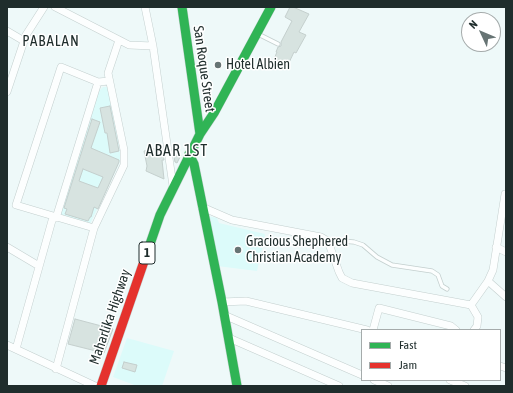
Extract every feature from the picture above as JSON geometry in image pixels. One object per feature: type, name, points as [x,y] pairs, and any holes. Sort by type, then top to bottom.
[{"type":"main road","name":"San Roque Street","points":[[182,7],[202,130]]},
{"type":"main road","name":"Maharlika Highway","points":[[101,386],[160,215],[202,130],[210,110],[255,33],[266,10]]},
{"type":"main road","points":[[189,154],[194,164],[229,338],[237,386]]},
{"type":"street","points":[[7,92],[30,27],[44,7]]},
{"type":"street","points":[[55,7],[129,45],[154,46]]},
{"type":"street","points":[[145,7],[154,46],[173,187]]},
{"type":"street","points":[[7,31],[24,41]]},
{"type":"street","points":[[56,368],[94,228],[124,165],[124,150],[108,70],[119,40]]},
{"type":"street","points":[[94,228],[16,206],[61,67],[98,82],[109,81]]},
{"type":"street","points":[[16,350],[39,266],[98,82]]},
{"type":"street","points":[[471,305],[488,281],[493,270],[496,246],[504,211],[505,193]]},
{"type":"street","points":[[202,208],[232,220],[288,232],[312,235],[326,240],[329,244],[339,272],[346,280],[352,283],[471,305],[478,317],[477,326],[475,329]]},
{"type":"street","points":[[496,246],[506,252]]},
{"type":"street","points":[[7,248],[39,266]]},
{"type":"street","points":[[488,281],[506,297]]},
{"type":"street","points":[[222,302],[246,301],[362,329]]},
{"type":"street","points":[[373,329],[379,308],[451,326],[455,329]]},
{"type":"street","points":[[224,315],[361,375]]},
{"type":"street","points":[[229,338],[339,386]]},
{"type":"street","points":[[7,345],[95,386]]},
{"type":"street","points":[[376,381],[388,386]]},
{"type":"street","points":[[452,381],[465,386]]},
{"type":"lane","points":[[255,33],[278,44]]},
{"type":"lane","points":[[326,240],[358,243],[363,245],[377,257],[392,265],[432,271],[438,275],[442,286],[446,289]]},
{"type":"shaded area","points":[[103,87],[109,87],[121,159],[89,226],[58,216],[99,91]]},
{"type":"shaded area","name":"Gracious Shephered Christian Academy","points":[[208,216],[217,218],[219,223],[265,234],[257,271],[217,266]]},
{"type":"shaded area","points":[[127,338],[174,351],[162,386],[137,386],[113,377]]},
{"type":"building","points":[[290,7],[309,14],[299,32],[306,35],[296,53],[294,52],[286,69],[278,65],[279,62],[274,59],[278,47],[281,46],[281,42],[292,21],[285,17]]},
{"type":"building","points":[[110,106],[119,151],[110,153],[107,133],[105,133],[100,108]]},
{"type":"building","points":[[92,119],[100,122],[91,148],[119,160],[119,162],[98,209],[94,207],[88,221],[65,214],[67,209],[64,208]],"holes":[[[83,169],[103,177],[98,188],[79,181]]]},
{"type":"building","points":[[162,147],[164,179],[146,171],[147,166],[144,151]]},
{"type":"building","points":[[177,152],[181,155],[177,163],[175,162],[174,157]]},
{"type":"building","points":[[75,319],[113,329],[104,353],[68,344]]},
{"type":"building","points":[[124,362],[137,365],[135,372],[122,368]]},
{"type":"traffic: fast","points":[[182,7],[200,134]]},
{"type":"traffic: fast","points":[[149,247],[160,215],[200,134],[214,113],[271,7]]},
{"type":"traffic: fast","points":[[189,154],[194,164],[222,302],[237,386]]},
{"type":"traffic: jam","points":[[101,386],[149,247]]},
{"type":"place","name":"Hotel Albien","points":[[218,65]]},
{"type":"place","name":"Gracious Shephered Christian Academy","points":[[238,250]]},
{"type":"district","name":"PABALAN","points":[[51,41]]},
{"type":"district","name":"ABAR 1ST","points":[[177,151]]}]
